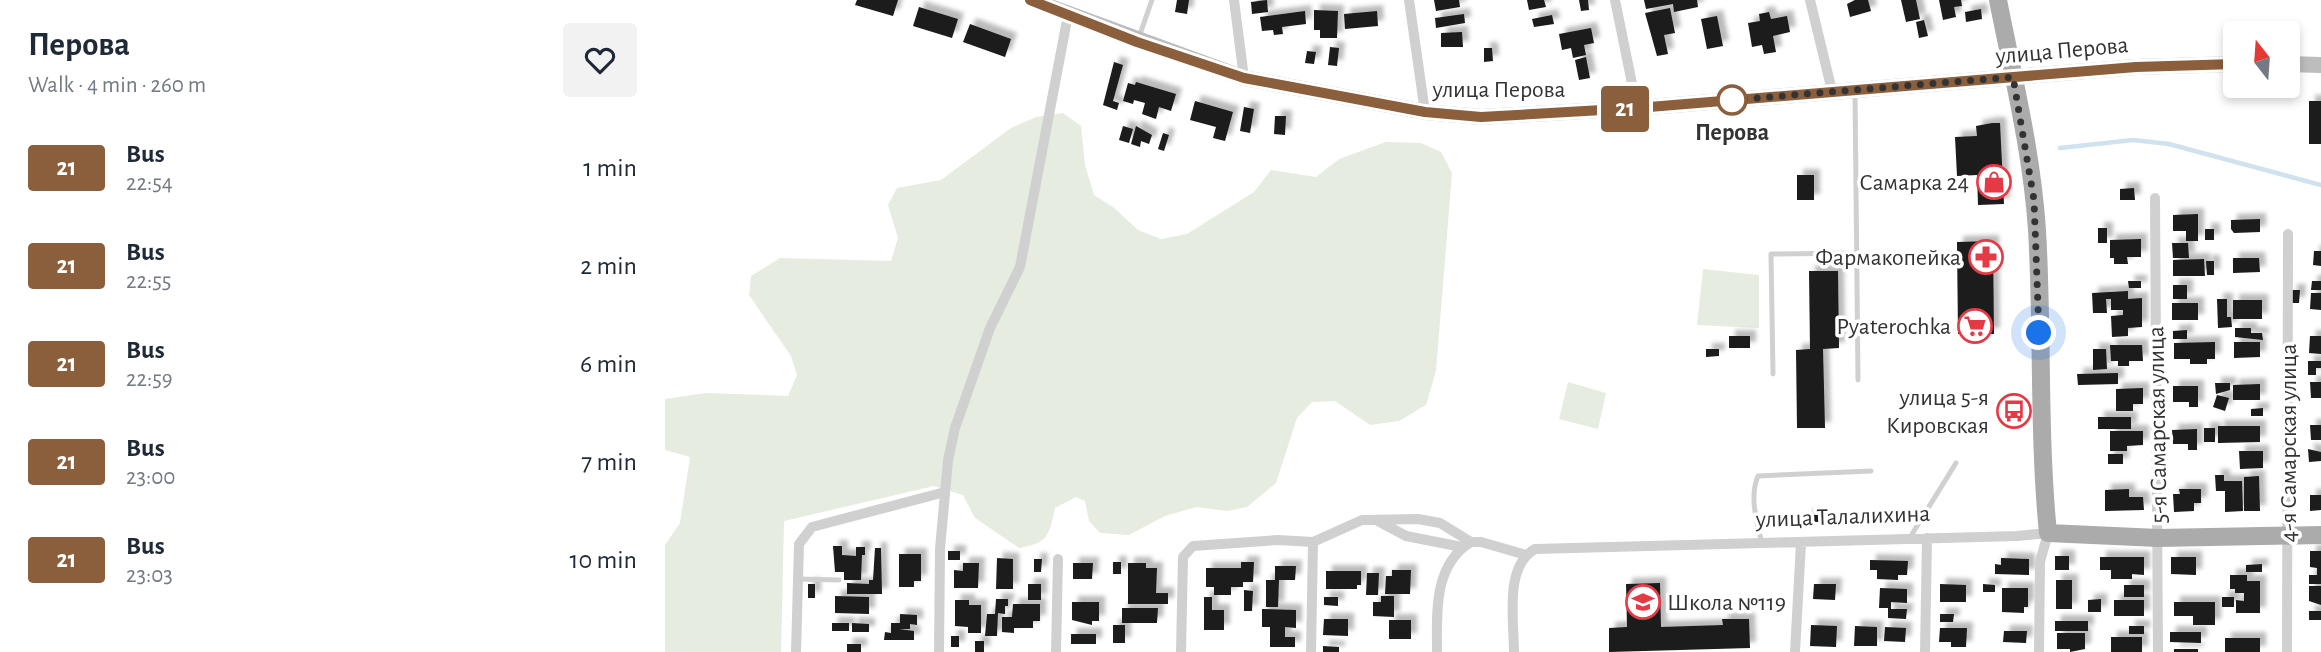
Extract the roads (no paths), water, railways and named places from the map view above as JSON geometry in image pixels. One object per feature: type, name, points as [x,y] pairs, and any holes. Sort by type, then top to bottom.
[{"type":"main road","points":[[1998,0],[2037,231],[2042,461],[2048,533]]},
{"type":"main road","name":"улица Талалихина","points":[[2048,533],[2158,538],[2321,535]]},
{"type":"street","name":"улица Перова","points":[[1031,0],[1137,42],[1244,78],[1425,112],[1481,117],[1637,108],[2136,67],[2223,64]]},
{"type":"street","points":[[1234,0],[1244,78]]},
{"type":"street","points":[[1409,0],[1425,112]]},
{"type":"street","points":[[1615,0],[1637,108]]},
{"type":"street","points":[[1810,0],[1832,92]]},
{"type":"street","points":[[939,652],[944,492],[955,428],[990,328],[1020,267],[1068,15]]},
{"type":"street","points":[[2300,64],[2321,65]]},
{"type":"street","name":"5-я Самарская улица","points":[[2155,198],[2158,652]]},
{"type":"street","name":"4-я Самарская улица","points":[[2287,652],[2288,234]]},
{"type":"street","points":[[796,652],[799,544],[812,527],[944,492]]},
{"type":"street","name":"улица Талалихина","points":[[1375,519],[1406,536],[1467,545],[1481,541],[1526,555],[1546,548],[1801,543],[2048,533]]},
{"type":"street","name":"улица Талалихина","points":[[1181,652],[1182,569],[1186,551],[1201,544],[1278,540],[1313,542],[1349,524],[1375,519],[1417,519],[1440,523],[1467,545]]},
{"type":"street","points":[[2039,652],[2040,562],[2048,533]]},
{"type":"street","points":[[1925,652],[1927,538]]},
{"type":"street","points":[[1311,652],[1313,542]]},
{"type":"street","points":[[1795,652],[1801,543]]},
{"type":"street","points":[[1437,652],[1441,582],[1449,565],[1467,545]]},
{"type":"street","points":[[1514,652],[1515,576],[1519,563],[1526,555]]},
{"type":"street","points":[[1056,652],[1058,559]]},
{"type":"lane","points":[[1137,42],[1151,0]]},
{"type":"lane","points":[[1855,89],[1858,380]]},
{"type":"lane","points":[[1773,374],[1771,254],[1857,253]]},
{"type":"lane","points":[[1909,539],[1956,463]]},
{"type":"lane","points":[[1762,544],[1755,514],[1754,485],[1758,476],[1871,471]]},
{"type":"lane","points":[[797,579],[839,580]]},
{"type":"waterway","points":[[2060,148],[2133,140],[2169,144],[2321,185]]},
{"type":"place","name":"Перова","points":[[1732,100]]},
{"type":"place","name":"Самарка 24","points":[[1994,182]]},
{"type":"place","name":"Фармакопейка","points":[[1986,257]]},
{"type":"place","name":"Pyaterochka","points":[[1975,326]]},
{"type":"place","name":"улица 5-я Кировская","points":[[2014,411]]},
{"type":"place","name":"Школа №119","points":[[1643,602]]}]
